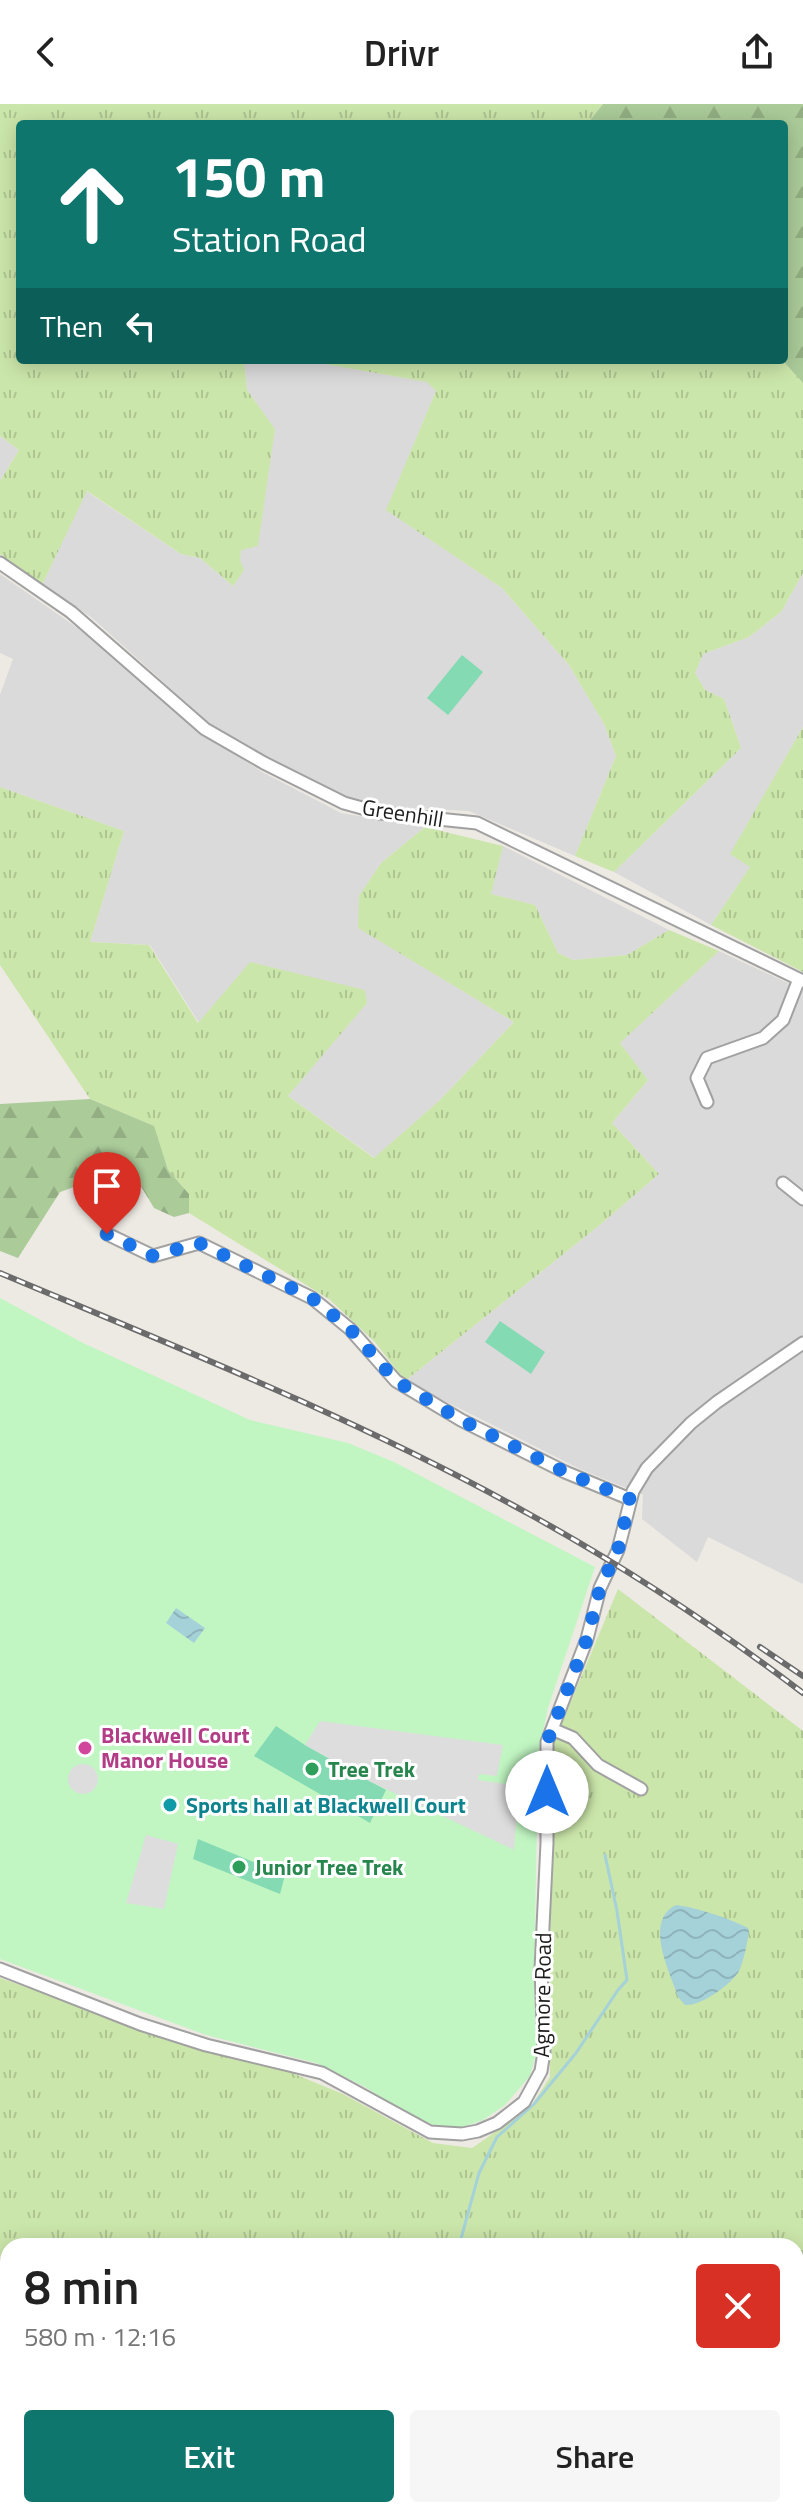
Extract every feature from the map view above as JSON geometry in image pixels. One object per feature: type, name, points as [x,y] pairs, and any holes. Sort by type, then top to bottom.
[{"type":"street","name":"Greenhill","points":[[0,563],[71,612],[205,729],[264,763],[344,803],[380,813],[477,823],[801,980],[783,1020],[763,1038],[707,1058],[697,1078],[707,1102]]},
{"type":"street","points":[[783,1183],[803,1199]]},
{"type":"street","points":[[107,1234],[153,1256],[199,1243],[312,1298],[350,1329],[396,1381],[487,1433],[565,1472],[630,1499]]},
{"type":"street","name":"Agmore Road","points":[[0,1969],[140,2024],[206,2045],[322,2073],[430,2132],[462,2134],[478,2131],[497,2123],[524,2102],[541,2071],[544,2052],[541,1969],[547,1843],[547,1742],[587,1639],[608,1569],[620,1542],[630,1499],[636,1483],[647,1468],[691,1423],[803,1343]]},
{"type":"street","points":[[552,1729],[573,1738],[598,1765],[641,1789]]},
{"type":"shaded area","points":[[244,364],[325,364],[428,382],[436,391],[387,510],[502,588],[569,665],[604,724],[616,756],[575,856],[469,811],[376,806],[343,797],[259,756],[209,723],[91,617],[42,585],[86,491],[181,554],[200,558],[233,586],[241,550],[249,547],[275,430],[247,390]]},
{"type":"shaded area","points":[[0,436],[19,450],[0,481]]},
{"type":"shaded area","points":[[803,573],[803,727],[731,854],[751,866],[711,925],[614,872],[741,748],[724,699],[705,690],[695,673],[703,654],[749,637],[781,612]]},
{"type":"shaded area","points":[[0,574],[92,638],[196,729],[262,772],[341,813],[425,827],[381,863],[359,896],[359,928],[514,1022],[440,1100],[375,1158],[288,1096],[366,1003],[199,1023],[150,945],[90,942],[124,831],[0,787],[0,695],[13,659],[0,653]]},
{"type":"shaded area","points":[[503,846],[669,930],[627,955],[573,960],[558,953],[535,905],[490,894]]},
{"type":"shaded area","points":[[719,951],[803,990],[803,1584],[708,1537],[697,1562],[642,1519],[643,1495],[580,1469],[405,1381],[659,1174],[612,1123],[648,1080],[619,1043]]},
{"type":"shaded area","points":[[320,1721],[503,1745],[497,1776],[479,1774],[478,1780],[519,1786],[514,1850],[371,1782],[305,1745]]},
{"type":"shaded area","points":[[83,1764],[89,1765],[97,1773],[97,1785],[89,1793],[83,1794],[77,1793],[69,1785],[68,1779],[69,1773],[77,1765]]},
{"type":"shaded area","points":[[146,1835],[178,1844],[164,1909],[126,1903]]},
{"type":"green space","points":[[0,104],[603,104],[590,120],[16,120],[16,364],[244,364],[247,390],[275,429],[258,546],[241,550],[240,560],[244,570],[233,586],[200,558],[181,554],[87,491],[42,585],[0,554],[0,481],[19,450],[0,436]]},
{"type":"green space","points":[[603,104],[803,104],[803,383],[786,364],[788,120],[590,120]]},
{"type":"green space","points":[[325,364],[786,364],[803,383],[803,573],[781,612],[749,637],[703,654],[695,673],[705,690],[724,699],[741,748],[614,872],[575,856],[616,756],[604,724],[569,665],[502,588],[386,510],[436,391],[427,382]]},
{"type":"green space","points":[[462,655],[483,672],[448,715],[427,698]]},
{"type":"green space","points":[[803,727],[803,972],[711,925],[750,867],[730,854]]},
{"type":"green space","points":[[0,787],[124,831],[90,942],[149,945],[198,1023],[250,962],[365,990],[367,1003],[288,1096],[374,1158],[440,1100],[514,1022],[358,928],[359,896],[381,863],[425,827],[503,846],[491,894],[535,905],[558,953],[573,960],[627,955],[669,930],[719,951],[620,1043],[648,1080],[612,1123],[659,1174],[405,1381],[375,1342],[329,1299],[189,1213],[189,1194],[168,1170],[153,1126],[90,1099],[0,965]]},
{"type":"green space","points":[[90,1099],[154,1126],[168,1170],[189,1194],[189,1213],[174,1217],[154,1208],[139,1183],[114,1173],[60,1192],[18,1258],[0,1251],[0,1104]]},
{"type":"green space","points":[[0,1298],[83,1343],[250,1420],[348,1443],[394,1462],[595,1567],[548,1708],[538,1754],[534,1987],[537,2050],[530,2076],[505,2105],[483,2120],[460,2128],[436,2126],[405,2113],[365,2087],[316,2063],[206,2035],[0,1959]]},
{"type":"green space","points":[[500,1321],[545,1352],[531,1374],[485,1342]]},
{"type":"green space","points":[[618,1589],[803,1731],[803,2238],[0,2238],[0,1978],[214,2053],[287,2071],[343,2094],[433,2143],[472,2148],[530,2108],[550,2077],[551,1749]]},
{"type":"green space","name":"Tree Trek","points":[[276,1726],[386,1790],[370,1823],[254,1756]]},
{"type":"green space","name":"Junior Tree Trek","points":[[198,1839],[285,1875],[280,1894],[193,1859]]},
{"type":"water","points":[[176,1608],[205,1628],[194,1643],[166,1623]]},
{"type":"water","points":[[676,1905],[723,1917],[748,1928],[749,1932],[739,1971],[715,1994],[691,2005],[685,2005],[678,1997],[665,1961],[660,1935],[666,1913]]},
{"type":"waterway","points":[[461,2238],[479,2173],[497,2137],[534,2104],[576,2053],[627,1980],[605,1855]]},
{"type":"railway","points":[[0,1273],[268,1386],[465,1480],[565,1534],[635,1577],[703,1621],[803,1693]]},
{"type":"railway","points":[[760,1647],[803,1676]]},
{"type":"place","name":"Blackwell Court Manor House","points":[[85,1748]]},
{"type":"place","name":"Tree Trek","points":[[312,1769]]},
{"type":"place","name":"Sports hall at Blackwell Court","points":[[170,1805]]},
{"type":"place","name":"Junior Tree Trek","points":[[239,1867]]},
{"type":"route","points":[[107,1234],[153,1256],[199,1243],[312,1298],[350,1329],[396,1381],[461,1420],[565,1472],[630,1499],[618,1550],[600,1588],[587,1639],[547,1742],[547,1792]]}]
